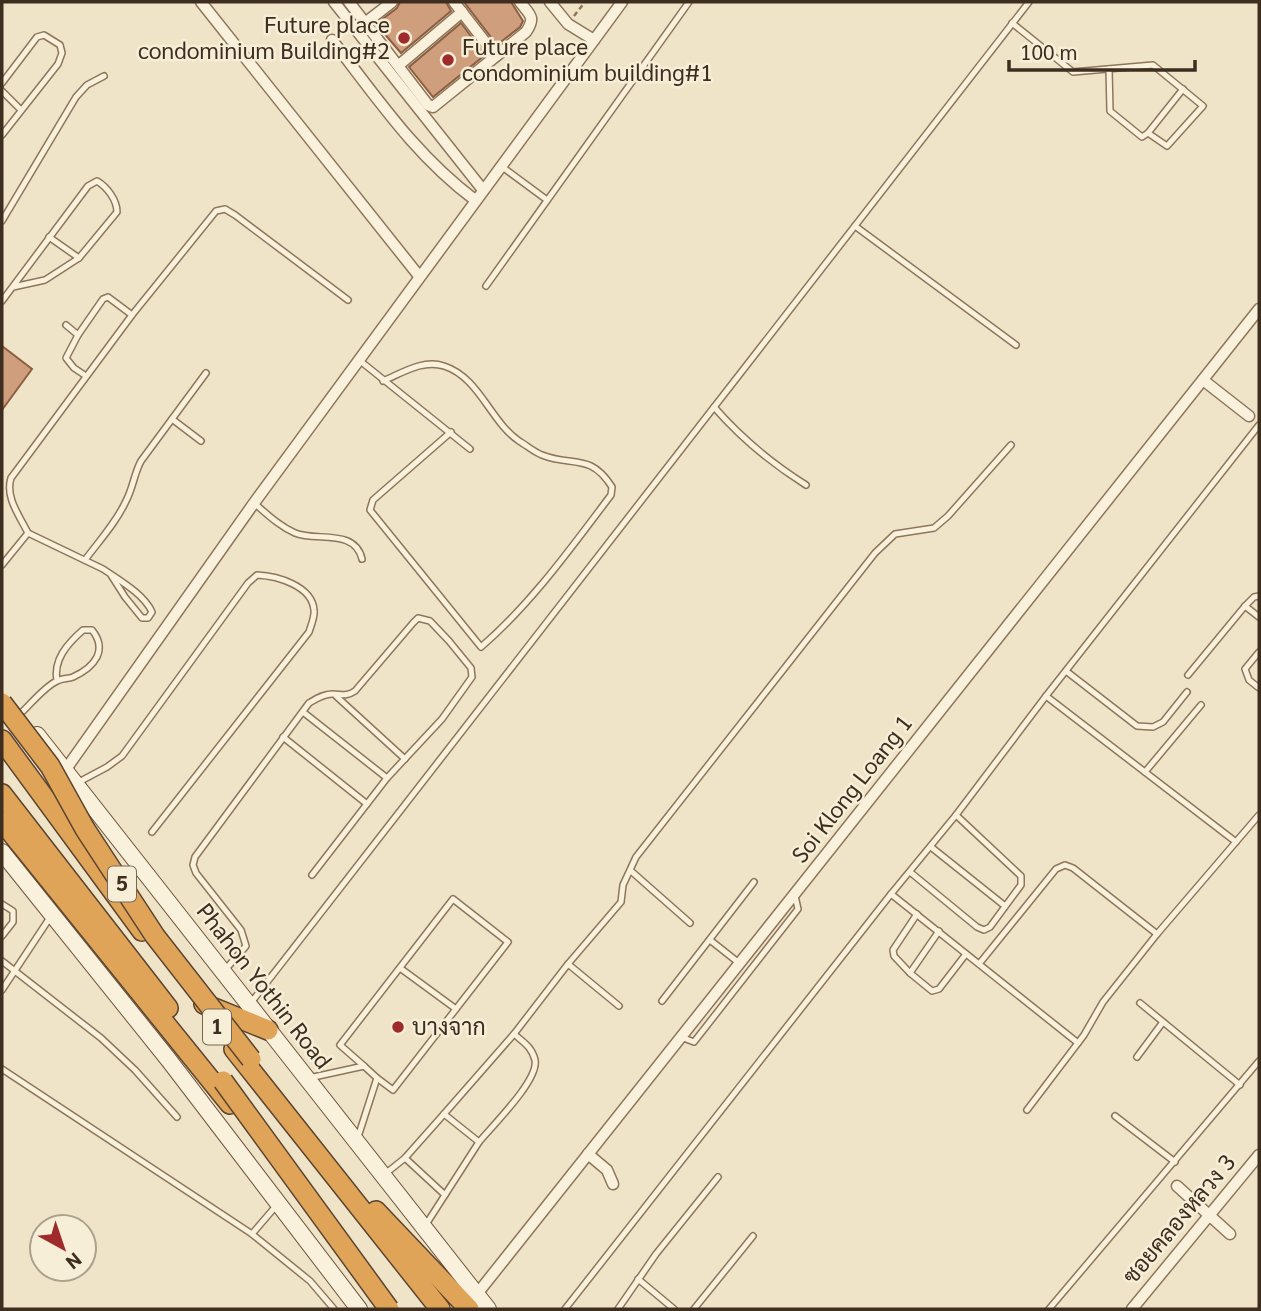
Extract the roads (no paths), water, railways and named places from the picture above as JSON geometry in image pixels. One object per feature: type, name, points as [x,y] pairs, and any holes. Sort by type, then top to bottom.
[{"type":"highway","name":"5","points":[[2,704],[50,766],[85,829],[155,936],[251,1059],[375,1210],[473,1302]]},
{"type":"highway","name":"1","points":[[2,740],[144,934],[440,1309]]},
{"type":"highway","name":"5","points":[[2,794],[94,909],[389,1309]]},
{"type":"highway","name":"1","points":[[2,821],[395,1309]]},
{"type":"highway","points":[[197,1001],[268,1030]]},
{"type":"main road","name":"Phahon Yothin Road","points":[[2,692],[66,769],[222,974],[424,1228],[473,1302],[488,1309]]},
{"type":"main road","points":[[2,852],[168,1059],[359,1309]]},
{"type":"street","points":[[201,2],[419,276]]},
{"type":"street","points":[[334,2],[483,190]]},
{"type":"street","points":[[349,2],[433,107],[526,32],[532,23],[532,17],[520,2]]},
{"type":"street","points":[[365,23],[391,2]]},
{"type":"street","points":[[454,2],[496,56]]},
{"type":"street","points":[[550,2],[568,24],[594,40]]},
{"type":"street","points":[[66,769],[254,503],[622,2]]},
{"type":"street","points":[[399,65],[462,12]]},
{"type":"street","points":[[332,40],[417,149],[475,200]]},
{"type":"street","name":"Soi Klong Loang 1","points":[[473,1302],[1259,309]]},
{"type":"street","points":[[1203,380],[1249,416]]},
{"type":"street","points":[[588,1154],[607,1170],[612,1184]]},
{"type":"street","name":"ซอยคลองหลวง 3","points":[[1132,1309],[1259,1155]]},
{"type":"street","points":[[1177,1186],[1230,1234]]},
{"type":"lane","points":[[486,286],[689,2]]},
{"type":"lane","points":[[248,1006],[1029,2]]},
{"type":"lane","points":[[1012,23],[1072,72],[1153,65],[1203,106],[1167,146],[1148,133]]},
{"type":"lane","points":[[2,83],[37,37],[44,35],[60,45],[62,53],[58,64],[2,135]]},
{"type":"lane","points":[[1109,69],[1110,111],[1142,137],[1183,89]]},
{"type":"lane","points":[[2,221],[76,97],[87,85],[104,76]]},
{"type":"lane","points":[[2,91],[21,110]]},
{"type":"lane","points":[[501,166],[547,200]]},
{"type":"lane","points":[[2,301],[88,186],[97,181],[103,185],[117,204],[117,212],[79,258],[45,280],[13,287]]},
{"type":"lane","points":[[111,575],[142,618],[148,618],[152,612],[149,603],[111,575],[27,533],[8,488],[11,478],[86,376],[207,219],[216,211],[225,209],[348,300]]},
{"type":"lane","points":[[855,226],[1016,345]]},
{"type":"lane","points":[[49,237],[79,258]]},
{"type":"lane","points":[[86,376],[66,358],[103,299],[108,297],[132,315]]},
{"type":"lane","points":[[66,325],[78,335]]},
{"type":"lane","points":[[359,360],[383,382],[470,449]]},
{"type":"lane","points":[[383,382],[414,367],[431,363],[458,372],[516,439],[543,455],[595,467],[612,487],[611,495],[571,550],[497,633],[481,647],[370,510],[373,500],[451,432]]},
{"type":"lane","points":[[85,560],[128,499],[134,472],[206,373]]},
{"type":"lane","points":[[714,407],[737,433],[777,467],[806,485]]},
{"type":"lane","points":[[172,419],[201,441]]},
{"type":"lane","points":[[565,1309],[891,894],[956,816],[1046,696],[1259,425]]},
{"type":"lane","points":[[383,1176],[405,1158],[514,1034],[568,964],[621,902],[623,885],[632,871],[636,857],[875,553],[895,534],[934,528],[948,516],[1011,445]]},
{"type":"lane","points":[[254,503],[291,531],[303,536],[332,537],[350,542],[357,547],[362,559]]},
{"type":"lane","points":[[2,565],[27,533]]},
{"type":"lane","points":[[77,783],[122,756],[248,583],[257,575],[273,576],[299,588],[312,600],[315,613],[309,632],[152,832]]},
{"type":"lane","points":[[1188,675],[1245,606],[1259,596]]},
{"type":"lane","points":[[1245,606],[1259,617]]},
{"type":"lane","points":[[222,974],[246,946],[242,930],[196,873],[192,866],[195,857],[309,703],[320,696],[344,696],[355,691],[413,622],[418,618],[430,621],[465,658],[471,668],[472,677],[442,719],[387,778],[312,875]]},
{"type":"lane","points":[[20,714],[57,681],[73,677],[95,661],[101,647],[100,639],[92,630],[82,630],[65,649],[56,664],[57,681]]},
{"type":"lane","points":[[1259,652],[1245,669],[1249,680],[1259,688]]},
{"type":"lane","points":[[1066,671],[1137,726],[1153,727],[1163,722],[1186,692]]},
{"type":"lane","points":[[333,694],[405,759]]},
{"type":"lane","points":[[1046,696],[1236,842]]},
{"type":"lane","points":[[1145,772],[1201,705]]},
{"type":"lane","points":[[303,712],[387,778]]},
{"type":"lane","points":[[283,737],[367,804]]},
{"type":"lane","points":[[1027,1110],[1078,1043],[1103,1002],[1259,815]]},
{"type":"lane","points":[[910,872],[984,930],[989,928],[1021,885],[1021,876],[956,816]]},
{"type":"lane","points":[[931,847],[1005,906]]},
{"type":"lane","points":[[979,964],[1056,869],[1065,866],[1073,868],[1157,934]]},
{"type":"lane","points":[[632,871],[690,923]]},
{"type":"lane","points":[[662,1001],[754,881]]},
{"type":"lane","points":[[681,1037],[694,1042],[798,909],[794,894]]},
{"type":"lane","points":[[891,894],[1078,1043]]},
{"type":"lane","points":[[453,899],[508,942],[393,1090],[340,1045],[400,968],[453,899]]},
{"type":"lane","points":[[2,904],[13,911],[13,922],[2,936]]},
{"type":"lane","points":[[2,990],[53,913]]},
{"type":"lane","points":[[917,914],[893,950],[894,956],[932,991],[935,991],[966,954]]},
{"type":"lane","points":[[910,973],[939,931]]},
{"type":"lane","points":[[710,940],[740,963]]},
{"type":"lane","points":[[2,961],[101,1038],[135,1070],[177,1118]]},
{"type":"lane","points":[[568,964],[619,1006]]},
{"type":"lane","points":[[400,968],[456,1009]]},
{"type":"lane","points":[[1140,1003],[1241,1085]]},
{"type":"lane","points":[[1138,1057],[1163,1022]]},
{"type":"lane","points":[[424,1228],[479,1142],[531,1078],[536,1062],[529,1046],[514,1034]]},
{"type":"lane","points":[[1049,1309],[1259,1061]]},
{"type":"lane","points":[[306,1078],[364,1066]]},
{"type":"lane","points":[[2,1069],[252,1234],[310,1281],[334,1309]]},
{"type":"lane","points":[[356,1142],[377,1078]]},
{"type":"lane","points":[[444,1114],[479,1142]]},
{"type":"lane","points":[[1115,1116],[1175,1162]]},
{"type":"lane","points":[[405,1158],[445,1195]]},
{"type":"lane","points":[[618,1309],[638,1279],[718,1177]]},
{"type":"lane","points":[[252,1234],[278,1203]]},
{"type":"lane","points":[[694,1309],[753,1236]]},
{"type":"lane","points":[[638,1279],[674,1309]]},
{"type":"place","name":"Future place condominium Building#2","points":[[404,38]]},
{"type":"place","name":"Future place condominium building#1","points":[[448,60]]},
{"type":"place","name":"บางจาก","points":[[398,1027]]}]
